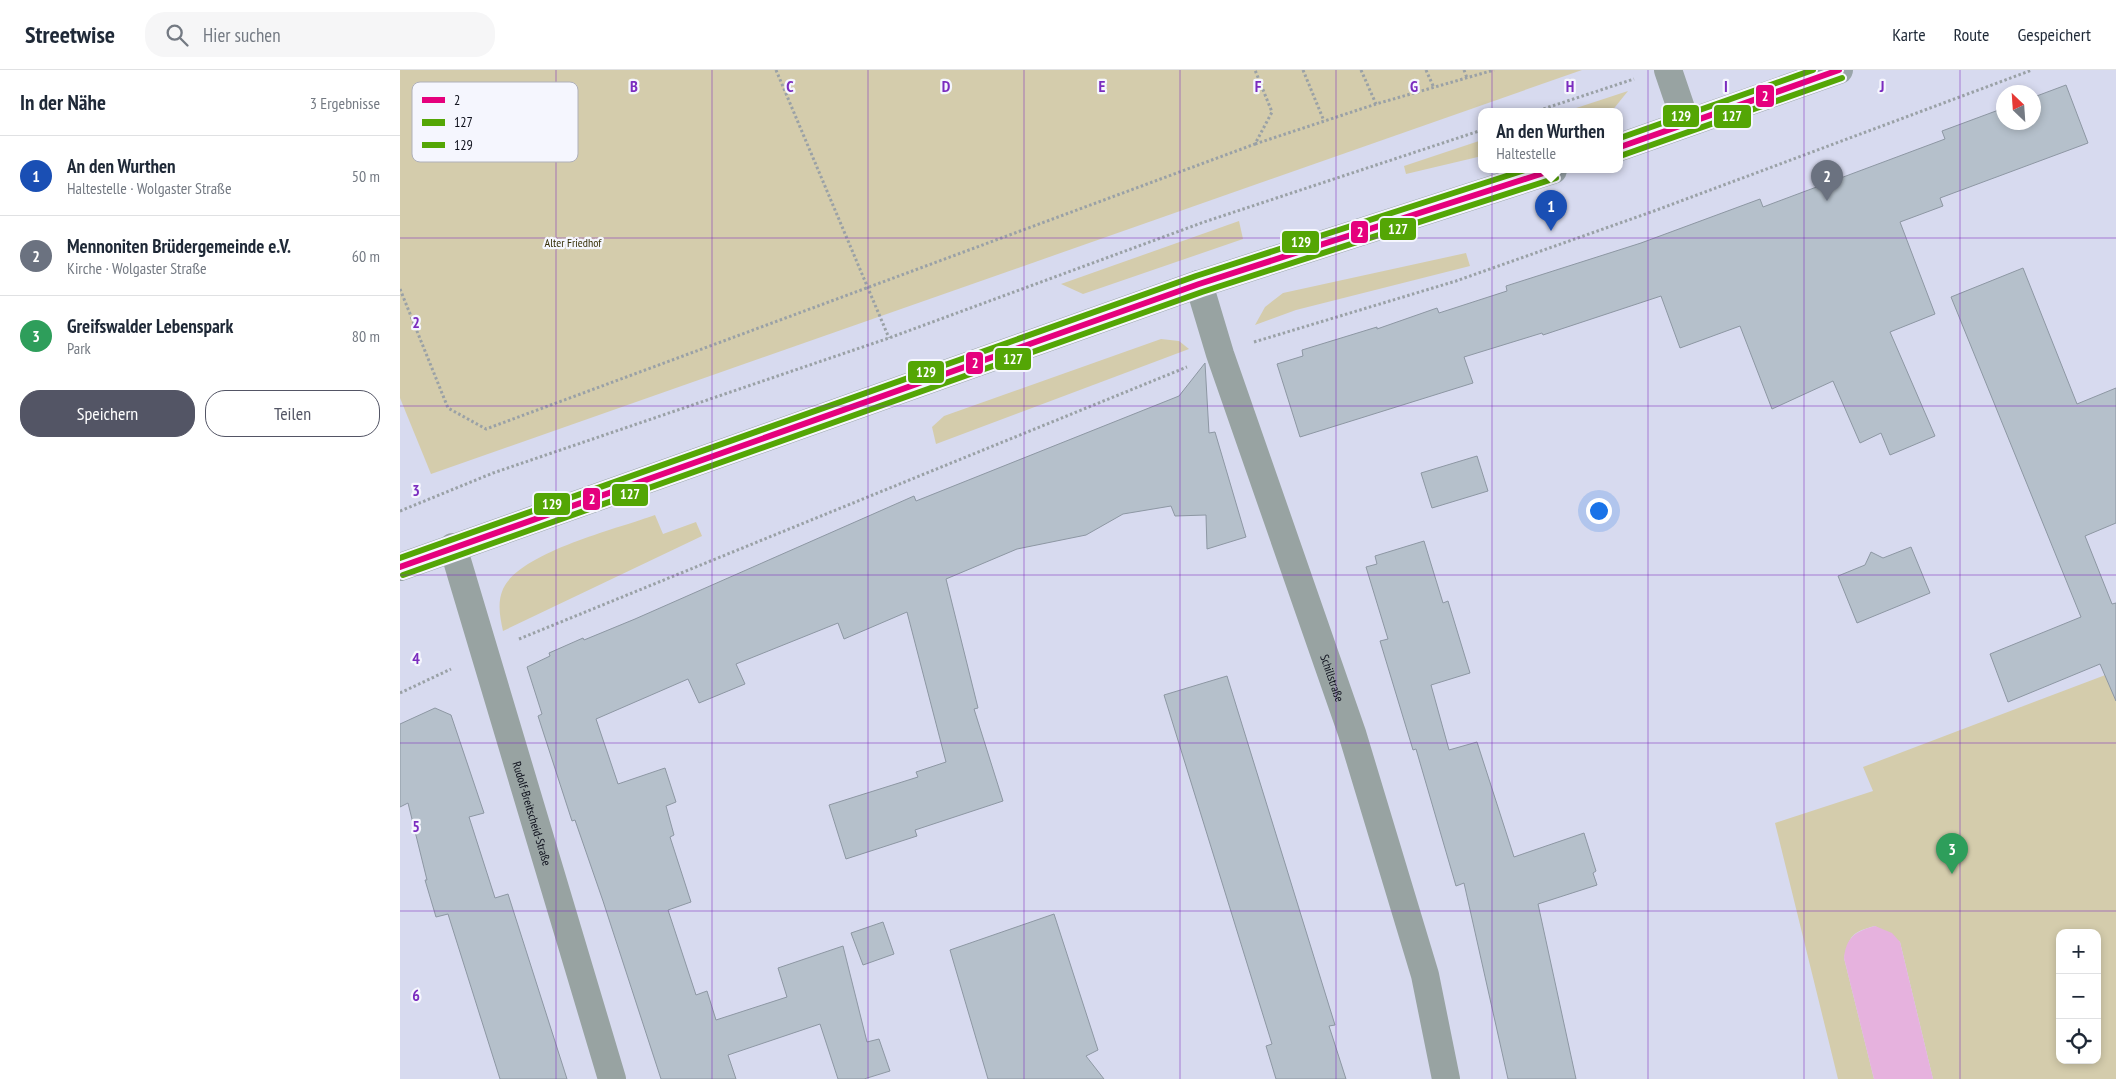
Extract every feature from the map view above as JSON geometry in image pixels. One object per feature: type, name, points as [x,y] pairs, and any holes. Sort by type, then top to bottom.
[{"type":"main road","points":[[1623,146],[1839,70]]},
{"type":"main road","points":[[400,567],[1199,284],[1544,173]]},
{"type":"street","points":[[1655,73],[1686,124]]},
{"type":"street","name":"Schillstraße","points":[[1199,284],[1223,363],[1352,733],[1425,975],[1446,1079]]},
{"type":"street","name":"Rudolf-Breitscheid-Straße","points":[[453,547],[612,1079]]},
{"type":"path","points":[[776,70],[890,338]]},
{"type":"path","points":[[1254,144],[1272,112],[1255,70]]},
{"type":"path","points":[[1302,70],[1324,121]]},
{"type":"path","points":[[1361,70],[1376,104]]},
{"type":"path","points":[[1426,70],[1434,88]]},
{"type":"path","points":[[1464,70],[1467,78]]},
{"type":"path","points":[[400,289],[448,408],[486,429],[1254,144],[1376,104],[1494,70]]},
{"type":"path","points":[[1546,108],[1655,73]]},
{"type":"path","points":[[400,511],[493,472],[890,338],[1204,222],[1478,131]]},
{"type":"green space","name":"Alter Friedhof","points":[[400,70],[1582,70],[431,474],[400,398]]},
{"type":"green space","points":[[1628,91],[1614,108],[1576,108]]},
{"type":"green space","points":[[1478,141],[1478,157],[1406,174],[1404,166]]},
{"type":"green space","points":[[1239,221],[1243,239],[1083,294],[1061,284]]},
{"type":"green space","points":[[1466,253],[1470,266],[1296,310],[1255,325],[1265,307],[1283,293]]},
{"type":"green space","points":[[1161,339],[1179,341],[1189,349],[936,444],[932,427],[944,416]]},
{"type":"green space","points":[[655,515],[663,534],[696,522],[702,536],[503,631],[500,600],[503,589],[513,576],[529,564],[571,543]]},
{"type":"green space","points":[[2116,671],[2116,1079],[1933,1079],[1900,942],[1875,926],[1861,930],[1850,939],[1844,958],[1874,1079],[1838,1079],[1775,823],[1873,791],[1863,767]]},
{"type":"shaded area","points":[[1875,926],[1892,933],[1900,942],[1933,1079],[1874,1079],[1844,958],[1847,945],[1853,936],[1862,930]]},
{"type":"building","points":[[2066,85],[2088,143],[1940,198],[1943,206],[1900,222],[1935,314],[1890,332],[1935,436],[1890,455],[1881,433],[1860,443],[1833,381],[1772,409],[1740,326],[1680,348],[1661,296],[1543,335],[1542,333],[1464,357],[1473,383],[1300,437],[1277,364],[1303,356],[1302,350],[1377,327],[1377,329],[1437,308],[1439,313],[1507,291],[1506,286],[1641,243],[1760,199],[1763,207],[1945,139],[1942,131],[1996,111],[1996,130],[2041,130],[2041,94]]},
{"type":"building","points":[[2023,268],[2077,404],[2116,388],[2116,523],[2085,536],[2112,604],[2116,603],[2116,701],[2100,664],[2008,702],[1990,654],[2081,617],[1951,297]]},
{"type":"building","points":[[1205,363],[1209,433],[1215,432],[1246,537],[1207,549],[1206,515],[1175,516],[1171,506],[1123,514],[1086,535],[1017,549],[946,579],[978,708],[974,709],[1003,801],[915,830],[917,836],[846,859],[829,805],[918,777],[916,772],[946,762],[907,612],[844,639],[838,623],[736,664],[745,684],[699,703],[688,679],[596,719],[618,784],[665,768],[676,802],[666,806],[674,835],[670,837],[691,902],[668,910],[696,995],[707,991],[716,1020],[787,997],[778,968],[843,946],[867,1042],[879,1039],[890,1071],[864,1079],[838,1079],[820,1024],[728,1055],[736,1079],[661,1079],[603,901],[575,820],[572,821],[538,716],[542,714],[527,667],[550,656],[549,653],[635,619],[914,496],[916,501],[1179,396]]},
{"type":"building","points":[[1477,456],[1488,491],[1432,508],[1421,473]]},
{"type":"building","points":[[1424,541],[1443,603],[1448,601],[1470,673],[1431,685],[1449,750],[1477,742],[1514,857],[1584,833],[1596,871],[1593,873],[1597,885],[1538,904],[1576,1079],[1508,1079],[1464,883],[1456,886],[1416,749],[1413,750],[1380,641],[1388,639],[1366,567],[1377,564],[1375,556]]},
{"type":"building","points":[[1911,547],[1930,593],[1857,623],[1838,576],[1865,565],[1871,552],[1883,558]]},
{"type":"building","points":[[1227,676],[1335,1025],[1329,1026],[1346,1079],[1276,1079],[1266,1046],[1272,1044],[1164,695]]},
{"type":"building","points":[[435,708],[451,715],[484,813],[469,817],[495,898],[508,894],[567,1079],[500,1079],[448,914],[436,917],[425,880],[427,880],[408,803],[400,807],[400,724]]},
{"type":"building","points":[[1054,914],[1098,1050],[1086,1056],[1104,1079],[988,1079],[950,950]]},
{"type":"building","points":[[883,922],[894,954],[863,965],[851,933]]},
{"type":"transit line","name":"129","points":[[1623,137],[1813,70]]},
{"type":"transit line","name":"2","points":[[1623,146],[1839,70]]},
{"type":"transit line","name":"127","points":[[1623,155],[1842,78]]},
{"type":"transit line","name":"129","points":[[400,558],[1196,276],[1516,173]]},
{"type":"transit line","name":"2","points":[[400,567],[1199,284],[1544,173]]},
{"type":"transit line","name":"127","points":[[403,575],[1202,292],[1556,178]]},
{"type":"place","name":"Mennoniten Brüdergemeinde e.V.","points":[[1827,201]]},
{"type":"place","name":"An den Wurthen","points":[[1551,231]]},
{"type":"place","name":"Greifswalder Lebenspark","points":[[1952,874]]}]
